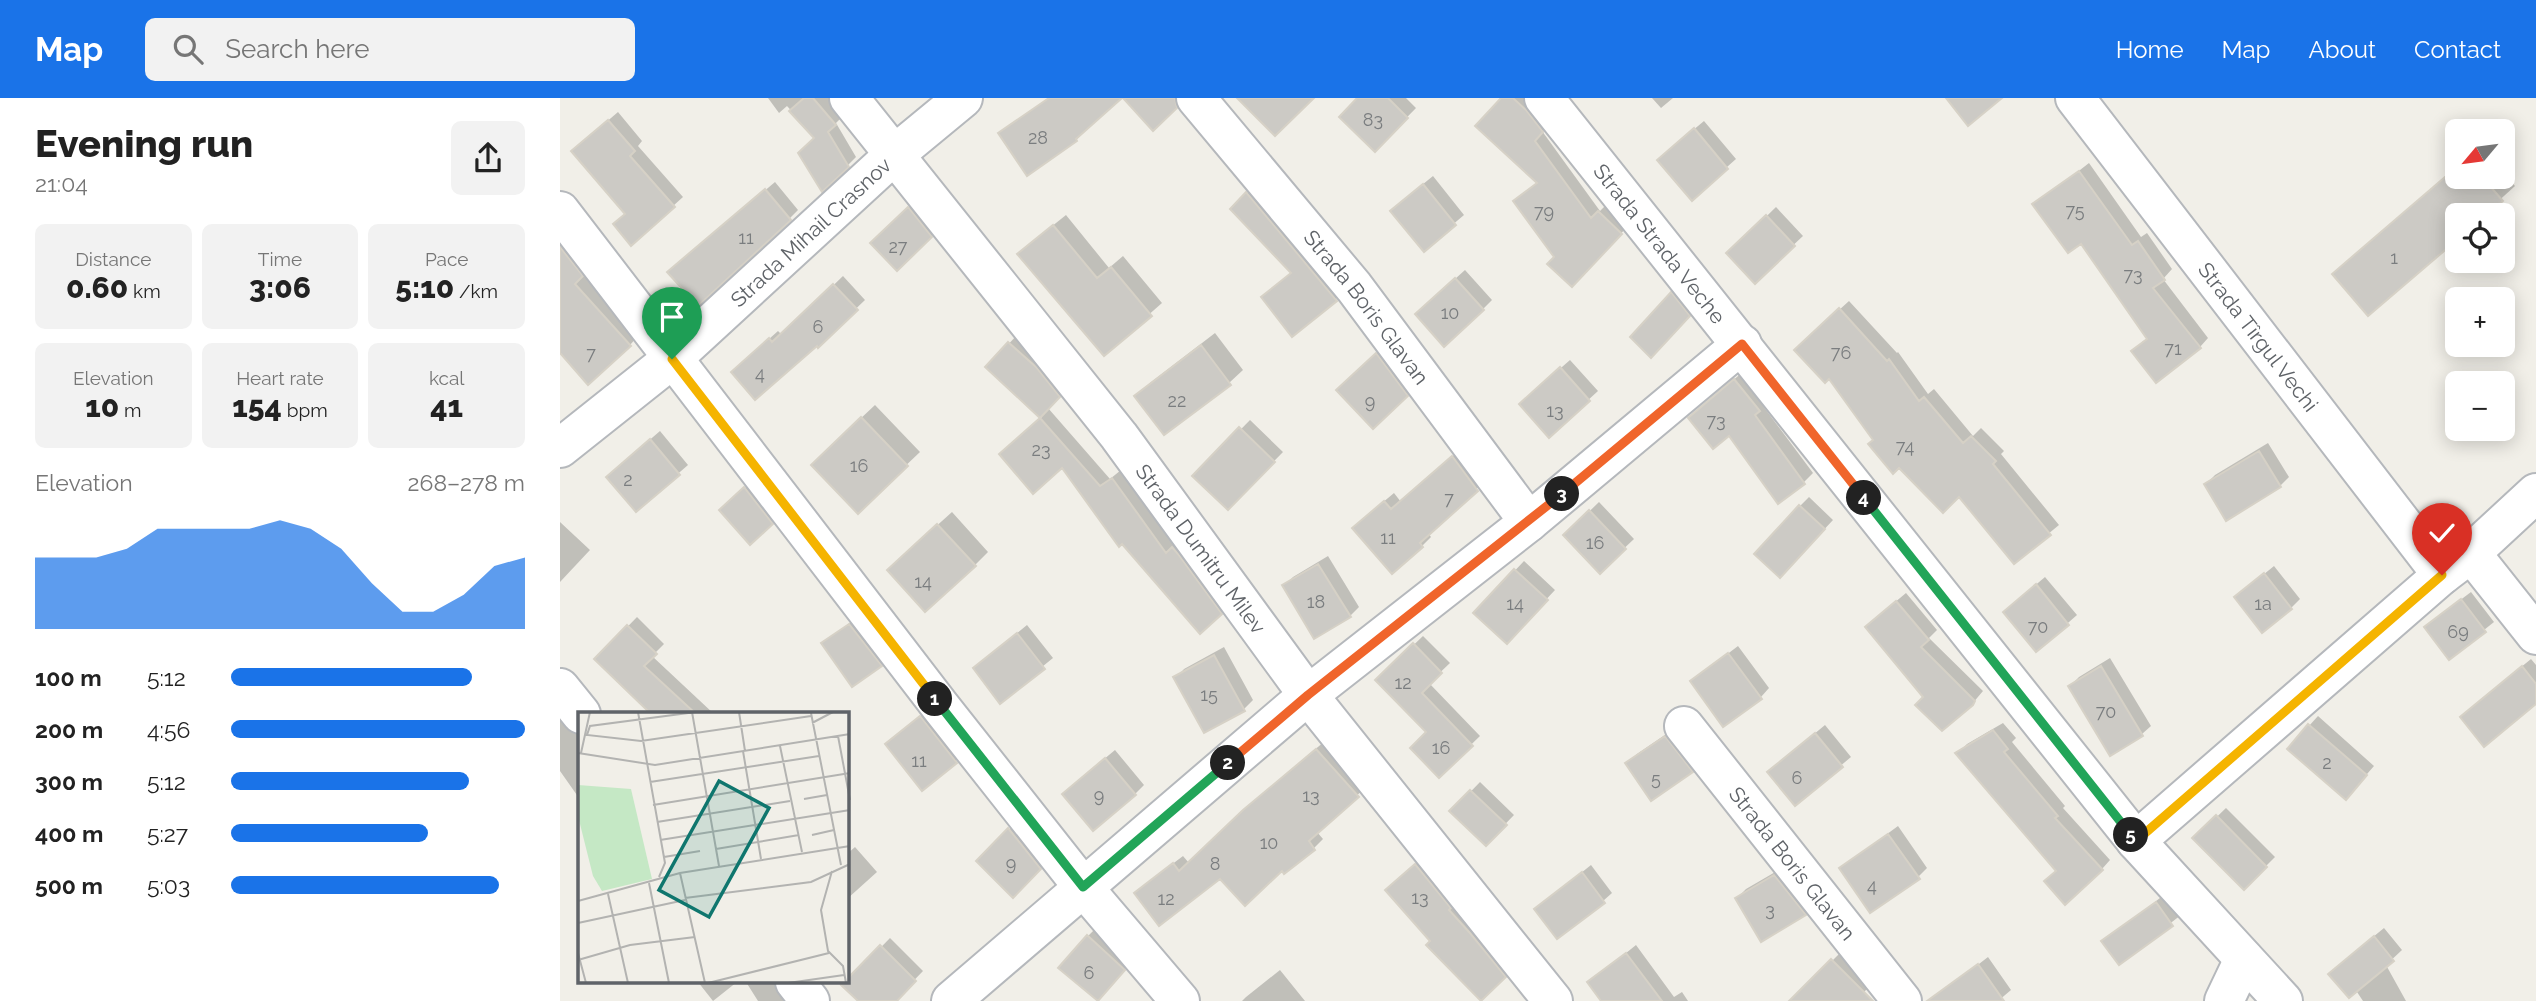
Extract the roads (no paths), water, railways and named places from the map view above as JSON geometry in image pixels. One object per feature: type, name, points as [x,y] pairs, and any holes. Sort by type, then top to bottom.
[{"type":"street","name":"Strada Dumitru Milev","points":[[849,98],[1119,436],[1308,695],[1553,1001]]},
{"type":"street","name":"Strada Mihail Crasnov","points":[[560,448],[672,359],[894,155],[963,98]]},
{"type":"street","name":"Strada Boris Glavan","points":[[1196,98],[1354,287],[1529,522]]},
{"type":"street","name":"Strada Strada Veche","points":[[1544,98],[2136,841],[2283,1001]]},
{"type":"street","name":"Strada Tîrgul Vechi","points":[[2075,98],[2456,564],[2536,635]]},
{"type":"street","points":[[560,211],[1083,887],[1180,1001]]},
{"type":"street","points":[[951,1001],[1308,695],[1529,522],[1742,344]]},
{"type":"street","points":[[2136,841],[2536,493]]},
{"type":"street","points":[[560,688],[579,712]]},
{"type":"street","name":"Strada Boris Glavan","points":[[1684,726],[1902,1001]]},
{"type":"street","points":[[2224,1001],[2244,959]]},
{"type":"street","points":[[797,984],[810,1001]]}]
